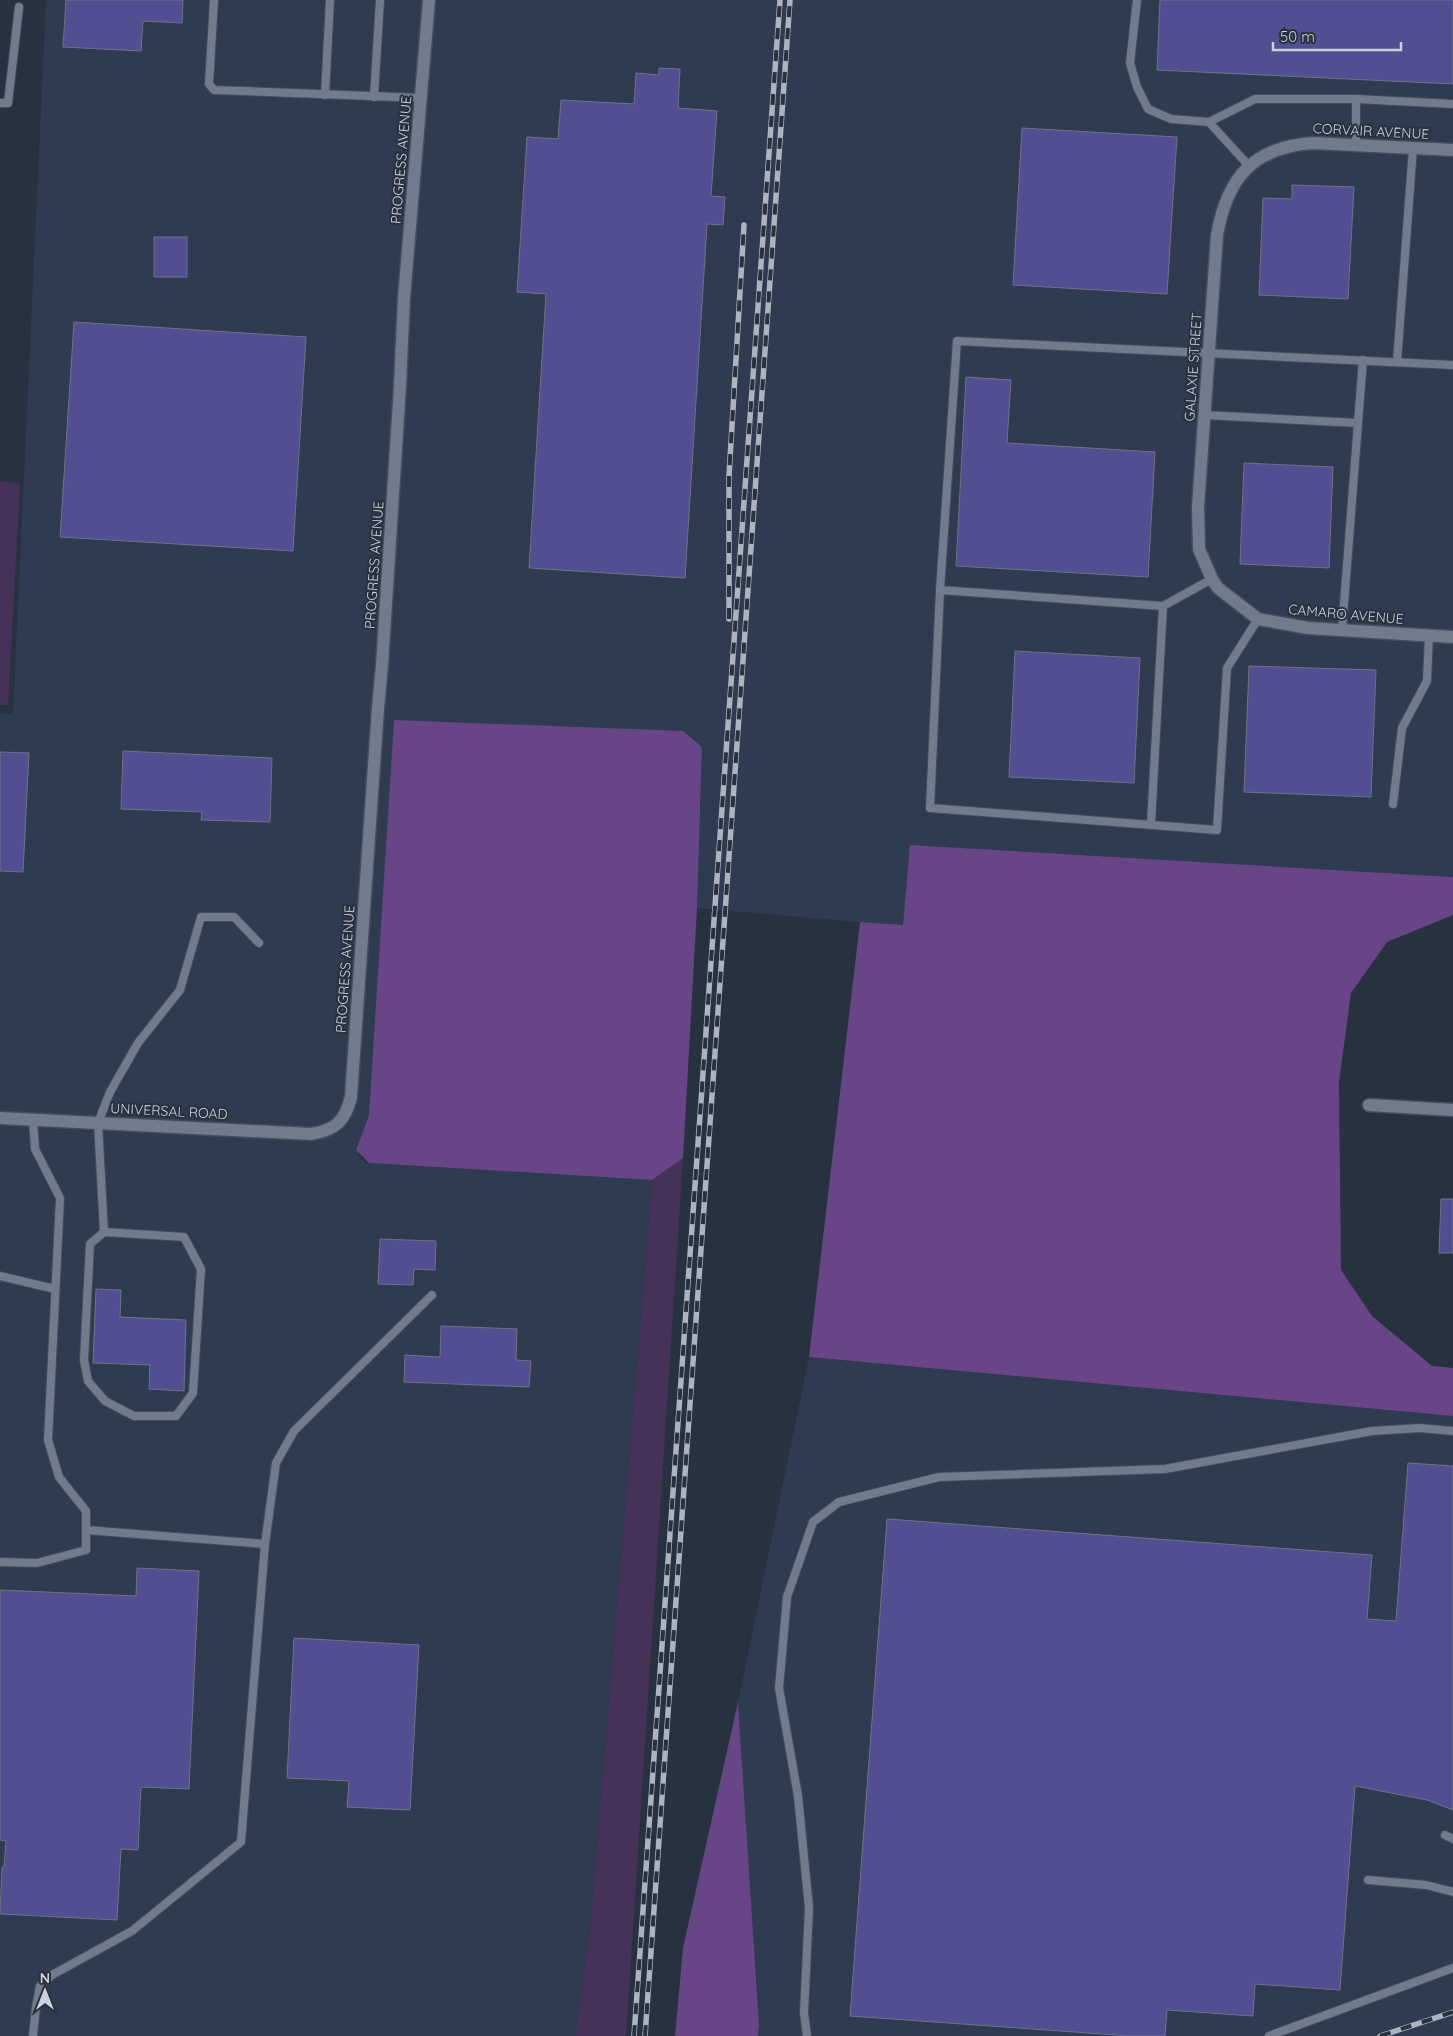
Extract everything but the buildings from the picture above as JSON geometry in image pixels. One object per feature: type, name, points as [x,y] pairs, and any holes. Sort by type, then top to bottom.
[{"type":"street","name":"PROGRESS AVENUE","points":[[335,1126],[347,1113],[351,1096],[382,665],[404,298],[429,0]]},
{"type":"street","name":"CORVAIR AVENUE","points":[[1260,158],[1285,147],[1299,144],[1453,150]]},
{"type":"street","name":"GALAXIE STREET","points":[[1215,584],[1199,549],[1198,506],[1217,235],[1221,213],[1229,191],[1249,166],[1260,158]]},
{"type":"street","name":"CAMARO AVENUE","points":[[1215,584],[1258,619],[1308,628],[1453,637]]},
{"type":"street","points":[[1369,1105],[1453,1110]]},
{"type":"street","name":"UNIVERSAL ROAD","points":[[0,1118],[311,1134],[324,1132],[335,1126]]},
{"type":"lane","points":[[214,0],[209,84],[214,90],[422,98]]},
{"type":"lane","points":[[324,95],[330,0]]},
{"type":"lane","points":[[374,97],[380,0]]},
{"type":"lane","points":[[1137,0],[1130,63],[1137,87],[1148,109],[1171,119],[1209,122],[1255,99],[1356,99],[1453,104]]},
{"type":"lane","points":[[0,103],[8,103],[19,7]]},
{"type":"lane","points":[[1356,99],[1356,145]]},
{"type":"lane","points":[[1209,122],[1249,166]]},
{"type":"lane","points":[[1397,362],[1413,148]]},
{"type":"lane","points":[[1258,619],[1227,668],[1217,830],[930,808],[940,590],[957,341],[1453,364]]},
{"type":"lane","points":[[1342,630],[1363,360]]},
{"type":"lane","points":[[1204,415],[1358,423]]},
{"type":"lane","points":[[940,590],[1163,606],[1215,584]]},
{"type":"lane","points":[[1152,824],[1163,606]]},
{"type":"lane","points":[[1393,804],[1402,728],[1427,681],[1429,635]]},
{"type":"lane","points":[[104,1232],[98,1123],[110,1092],[138,1043],[180,990],[201,917],[234,917],[259,943]]},
{"type":"lane","points":[[0,1562],[37,1563],[86,1550],[86,1511],[59,1477],[48,1440],[60,1198],[35,1149],[34,1119]]},
{"type":"lane","points":[[104,1232],[184,1237],[201,1269],[193,1393],[176,1416],[134,1416],[105,1402],[88,1381],[84,1360],[90,1244],[104,1232]]},
{"type":"lane","points":[[0,1276],[55,1289]]},
{"type":"lane","points":[[33,2036],[40,1986],[52,1975],[132,1931],[241,1842],[265,1544],[276,1463],[294,1431],[432,1295]]},
{"type":"lane","points":[[807,2036],[804,2013],[809,1908],[798,1796],[779,1688],[787,1597],[813,1522],[839,1502],[939,1477],[1165,1469],[1372,1431],[1420,1428],[1453,1431]]},
{"type":"lane","points":[[86,1530],[265,1544]]},
{"type":"lane","points":[[1445,1835],[1453,1839]]},
{"type":"lane","points":[[1368,1880],[1426,1885],[1453,1892]]},
{"type":"lane","points":[[1269,2036],[1453,1968]]},
{"type":"shaded area","points":[[46,0],[1453,0],[1453,877],[911,845],[903,926],[697,908],[702,748],[369,1115],[356,1150],[365,1163],[652,1180],[590,1925],[575,2036],[0,2036],[0,714],[13,714]]},
{"type":"shaded area","points":[[0,481],[20,484],[8,705],[0,705]]},
{"type":"shaded area","points":[[394,720],[683,731],[702,747],[697,908],[683,1158],[652,1180],[369,1163],[356,1150],[369,1115]]},
{"type":"shaded area","points":[[910,845],[1453,877],[1453,915],[1387,942],[1351,993],[1339,1082],[1341,1270],[1372,1316],[1432,1366],[1453,1368],[1453,1416],[809,1357],[860,922],[903,925]]},
{"type":"shaded area","points":[[683,1158],[626,2036],[575,2036],[590,1925],[652,1180]]},
{"type":"shaded area","points":[[809,1357],[1453,1416],[1453,2036],[758,2036],[759,2024],[738,1702]]},
{"type":"shaded area","points":[[738,1702],[759,2024],[758,2036],[675,2036],[683,1948]]},
{"type":"railway","points":[[634,2036],[780,0]]},
{"type":"railway","points":[[645,2036],[790,0]]},
{"type":"railway","points":[[729,619],[729,476],[744,225]]},
{"type":"railway","points":[[1380,2036],[1453,2012]]}]
